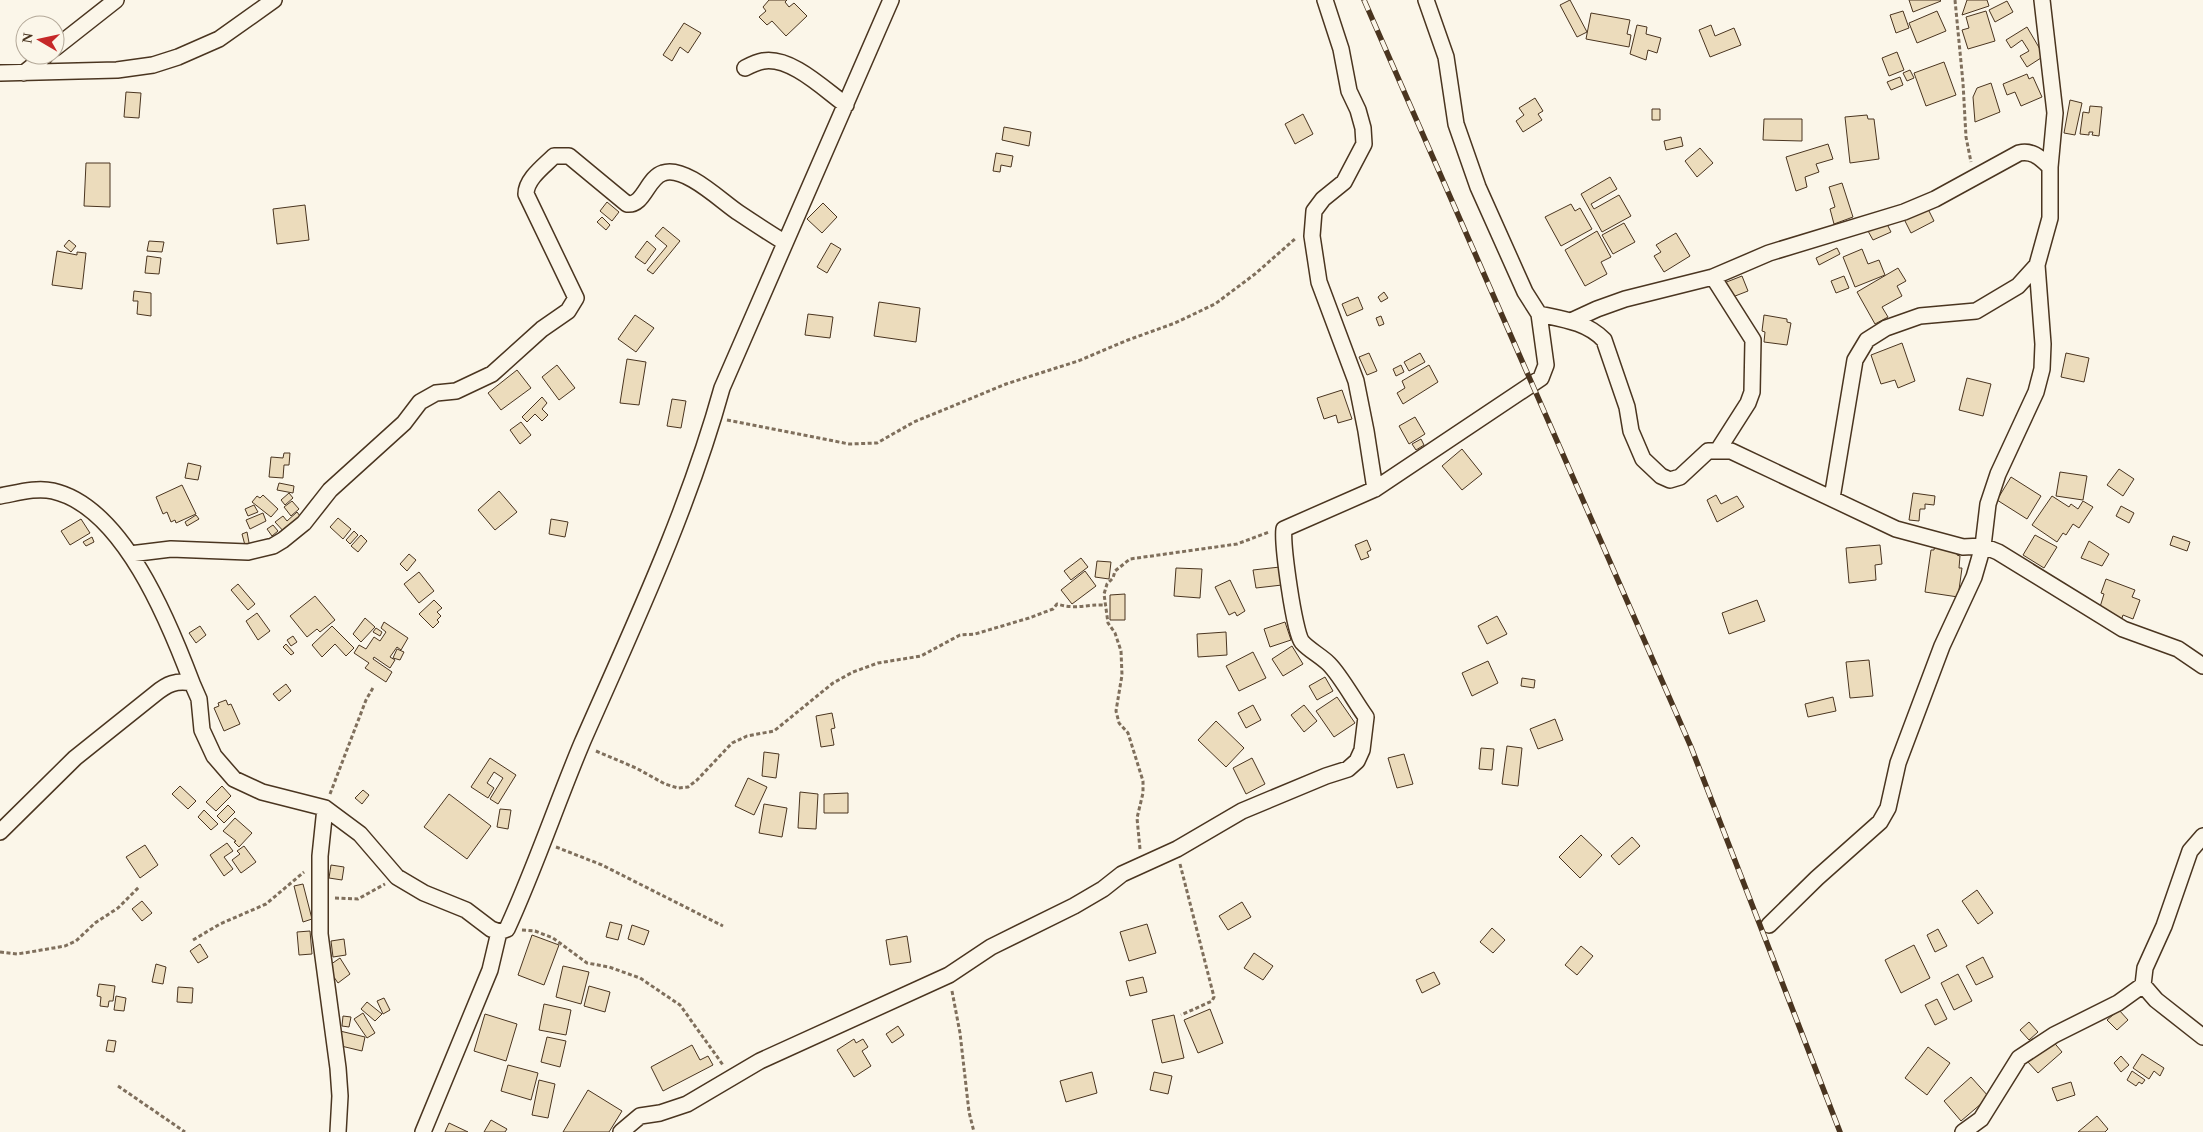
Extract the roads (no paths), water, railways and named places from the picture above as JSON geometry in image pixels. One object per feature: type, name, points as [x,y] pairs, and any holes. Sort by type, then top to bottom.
[{"type":"street","points":[[65,40],[116,0]]},
{"type":"street","points":[[0,73],[117,70],[153,65],[178,57],[219,39],[274,0]]},
{"type":"street","points":[[423,1132],[433,1103],[490,970],[503,931],[543,842],[581,746],[669,543],[714,417],[722,388],[891,0]]},
{"type":"street","points":[[1325,0],[1342,49],[1349,91],[1358,110],[1363,128],[1364,144],[1344,182],[1323,199],[1314,211],[1312,236],[1319,282],[1356,381],[1375,489]]},
{"type":"street","points":[[620,1132],[640,1116],[660,1114],[687,1104],[731,1076],[760,1061],[950,975],[990,947],[1074,906],[1103,889],[1122,874],[1177,849],[1242,811],[1326,776],[1348,769],[1357,761],[1362,750],[1366,718],[1329,664],[1301,641],[1296,628],[1287,574],[1283,538],[1284,529],[1375,489],[1541,378],[1546,365],[1544,339],[1539,314],[1525,292],[1478,187],[1456,124],[1446,57],[1426,0]]},
{"type":"street","points":[[1769,925],[1817,878],[1880,822],[1888,808],[1898,763],[1942,646],[1968,594],[1983,546],[1990,497],[1998,474],[2036,392],[2042,369],[2043,344],[2037,265],[2050,218],[2050,167],[2055,113],[2042,0]]},
{"type":"street","points":[[744,68],[765,61],[784,63],[813,80],[846,105]]},
{"type":"street","points":[[24,73],[34,65]]},
{"type":"street","points":[[1571,321],[1625,299],[1713,277],[1769,253],[1904,212],[1935,199],[2019,152],[2027,151],[2036,155],[2050,167]]},
{"type":"street","points":[[130,554],[171,550],[248,552],[273,546],[304,523],[330,490],[404,424],[420,402],[436,393],[456,391],[492,374],[542,329],[568,311],[576,298],[526,194],[526,188],[531,180],[554,156],[569,156],[627,204],[632,204],[638,200],[652,180],[662,173],[671,172],[685,177],[698,182],[738,213],[784,242]]},
{"type":"street","points":[[1832,498],[1855,360],[1867,340],[1886,328],[1920,316],[1976,311],[2018,286],[2037,265]]},
{"type":"street","points":[[1713,277],[1753,340],[1752,392],[1748,403],[1718,450]]},
{"type":"street","points":[[1539,314],[1571,321],[1597,332],[1604,340],[1627,407],[1631,431],[1643,459],[1662,476],[1670,480],[1680,477],[1708,451],[1731,451],[1896,530],[1963,547],[1983,546],[1998,552],[2123,629],[2178,650],[2203,666]]},
{"type":"street","points":[[0,496],[36,489],[53,491],[74,499],[89,509],[130,554],[151,586],[166,616],[199,699],[202,730],[214,756],[234,779],[262,792],[325,808],[360,834],[397,878],[424,893],[466,910],[492,929],[503,931]]},
{"type":"street","points":[[0,832],[75,758],[155,694],[168,684],[182,681],[192,682]]},
{"type":"street","points":[[325,808],[320,856],[322,960],[332,1015],[338,1068],[340,1096],[338,1132]]},
{"type":"street","points":[[1962,1132],[1981,1119],[2019,1058],[2054,1035],[2118,1003],[2143,985],[2145,968],[2164,926],[2190,851],[2203,836]]},
{"type":"street","points":[[2143,985],[2156,1000],[2203,1037]]},
{"type":"railway","points":[[1364,0],[1691,747],[1840,1132]]}]
